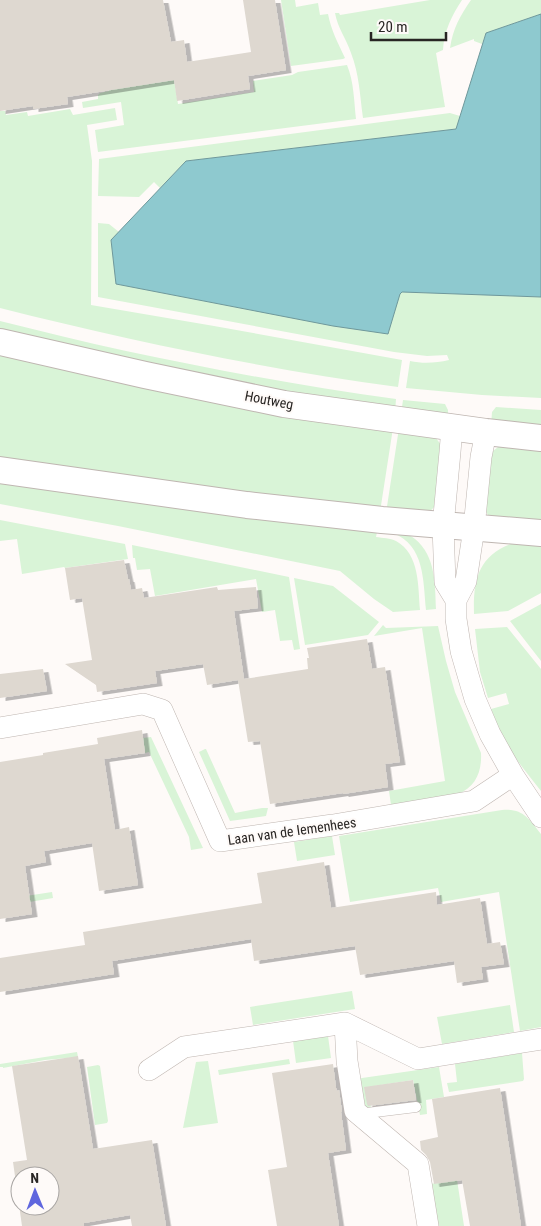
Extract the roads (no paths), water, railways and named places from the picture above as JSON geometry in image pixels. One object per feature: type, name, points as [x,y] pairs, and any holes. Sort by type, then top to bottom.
[{"type":"street","name":"Houtweg","points":[[0,342],[284,404],[541,438]]},
{"type":"street","points":[[452,427],[443,526],[445,582],[456,600]]},
{"type":"street","points":[[486,432],[466,581],[456,600],[456,620],[461,651],[475,699],[490,734],[513,776],[541,817]]},
{"type":"street","points":[[0,470],[247,505],[443,526],[541,533]]},
{"type":"street","name":"Laan van de Iemenhees","points":[[0,728],[143,704],[162,710],[220,841],[333,825],[474,801],[513,776]]},
{"type":"street","points":[[345,1022],[347,1061],[355,1111],[418,1164],[428,1226]]},
{"type":"street","points":[[149,1070],[184,1047],[345,1022],[418,1059],[541,1039]]},
{"type":"lane","points":[[358,1114],[416,1107]]},
{"type":"water","points":[[541,14],[541,297],[402,292],[388,334],[333,326],[116,284],[111,240],[186,161],[456,129],[486,33]]}]
